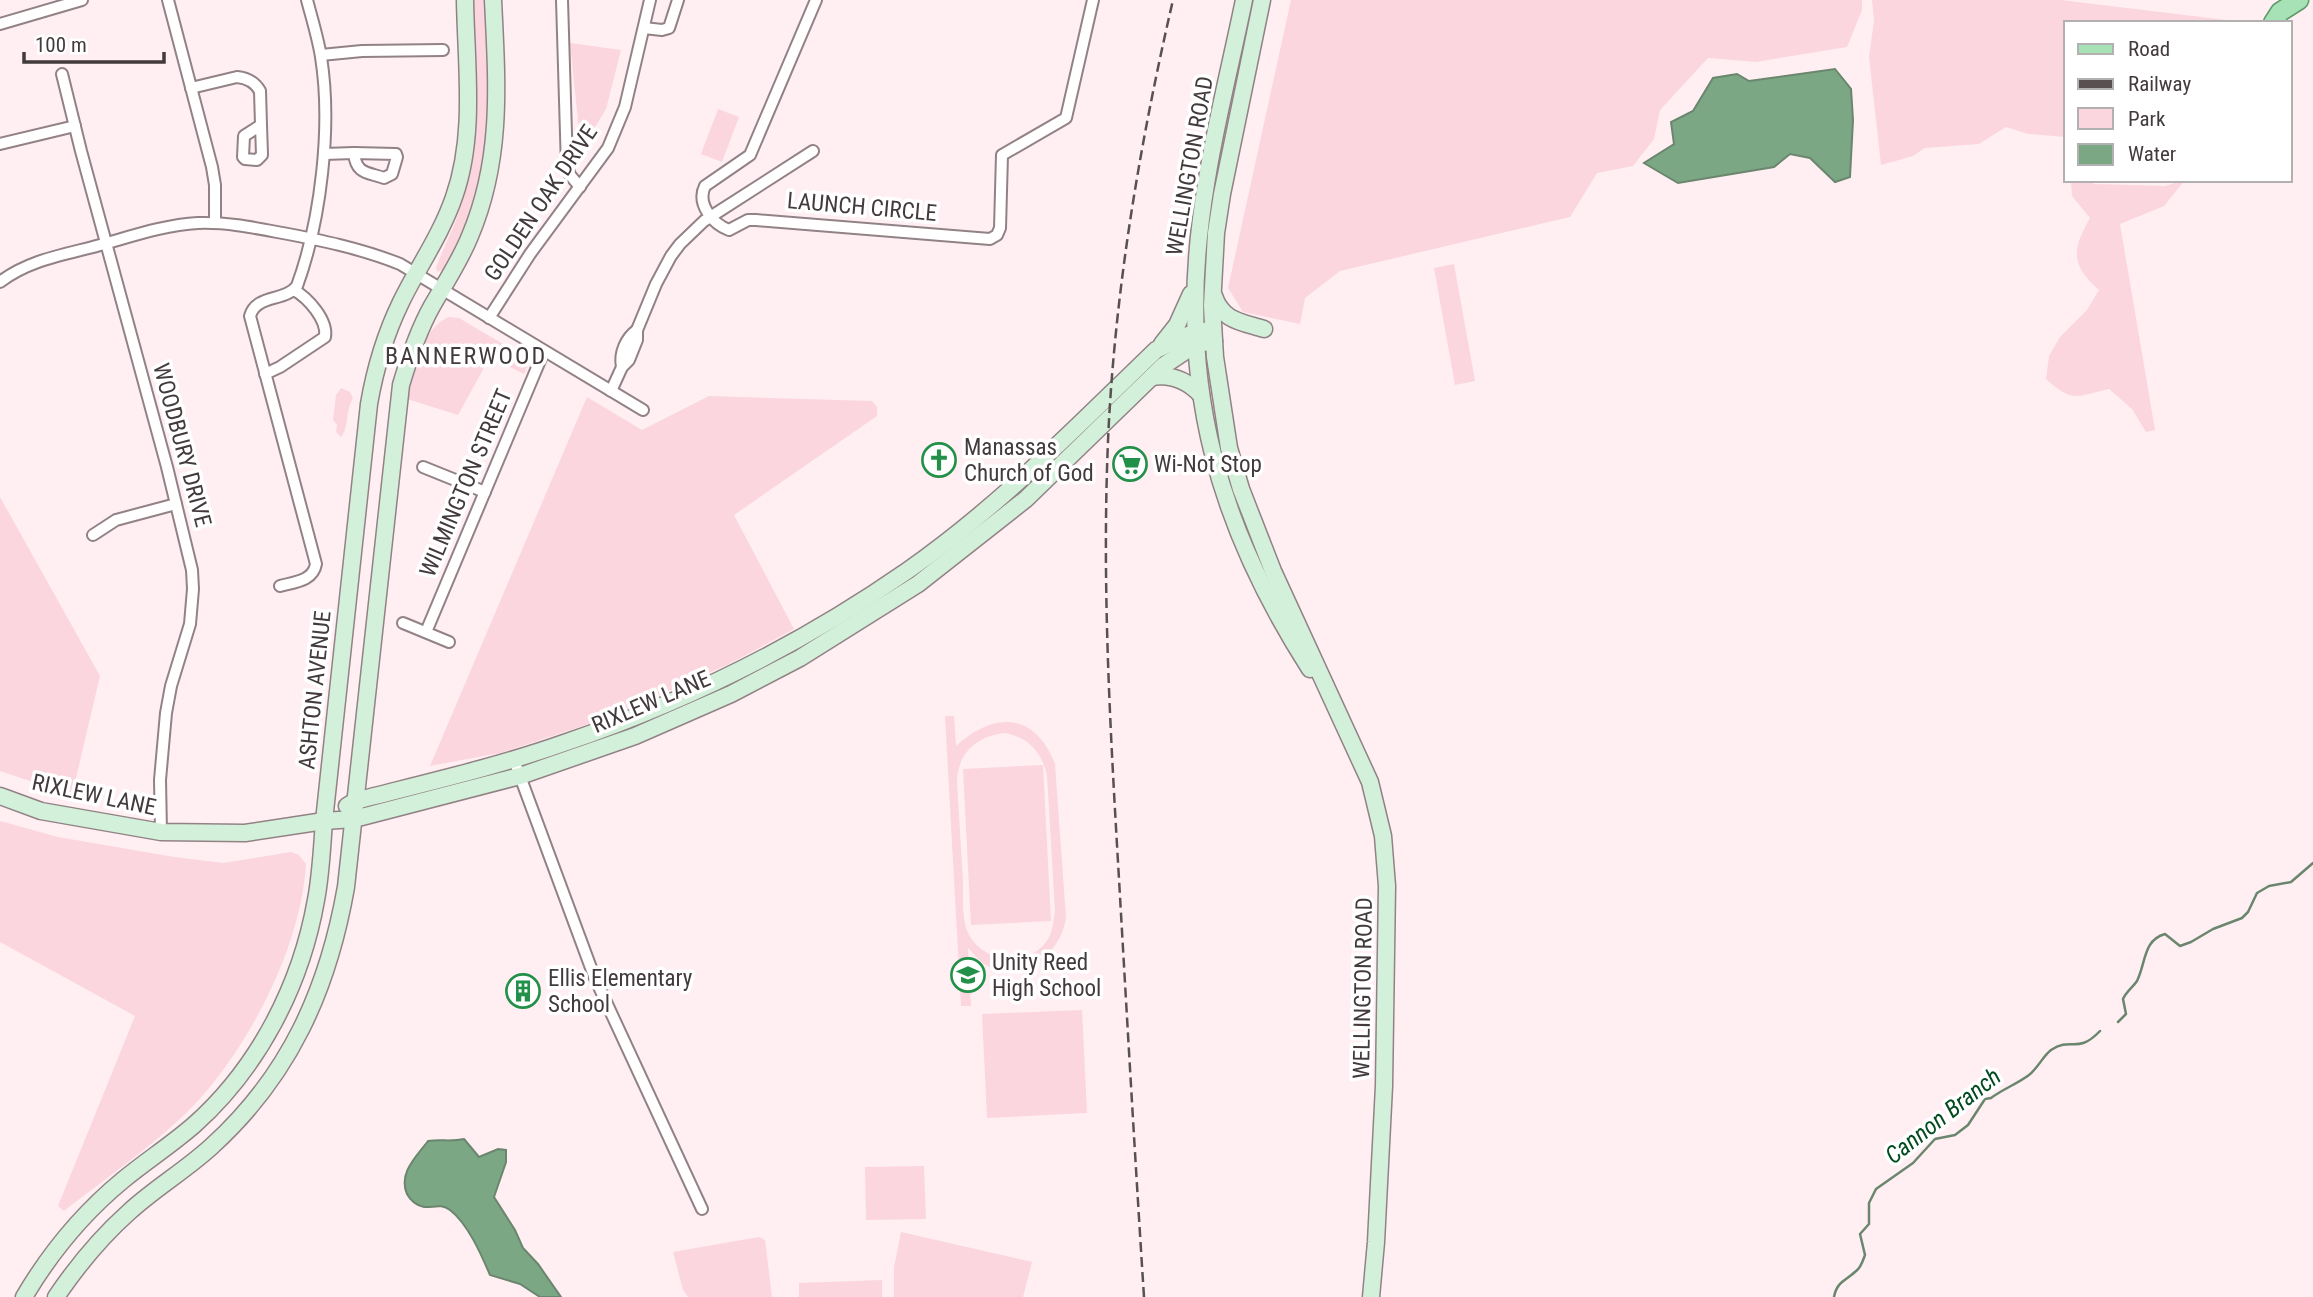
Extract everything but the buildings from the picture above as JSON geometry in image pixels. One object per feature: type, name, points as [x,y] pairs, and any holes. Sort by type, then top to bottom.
[{"type":"main road","name":"ASHTON AVENUE","points":[[24,1297],[55,1250],[79,1222],[122,1181],[165,1149],[214,1106],[267,1036],[292,984],[310,930],[320,870],[369,404],[374,378],[388,332],[446,219],[464,162],[467,118],[465,0]]},
{"type":"main road","points":[[56,1297],[85,1257],[129,1212],[202,1155],[237,1121],[276,1073],[292,1048],[317,996],[332,955],[346,887],[397,410],[408,361],[418,334],[469,240],[491,173],[497,103],[493,0]]},
{"type":"main road","name":"WELLINGTON ROAD","points":[[1244,0],[1204,197],[1195,271],[1196,338],[1201,394],[1216,471],[1250,563],[1292,640],[1326,690]]},
{"type":"main road","name":"WELLINGTON ROAD","points":[[1262,0],[1216,233],[1213,335],[1219,395],[1229,448],[1241,489],[1263,547],[1370,782],[1378,808],[1386,862],[1387,932],[1383,1112],[1371,1297]]},
{"type":"main road","points":[[2274,21],[2280,12],[2299,0]]},
{"type":"main road","points":[[1156,350],[1169,337],[1185,310],[1195,271]]},
{"type":"main road","points":[[1213,293],[1217,304],[1228,317],[1264,328]]},
{"type":"main road","name":"RIXLEW LANE","points":[[324,821],[355,801],[514,760],[612,726],[665,705],[771,653],[908,570],[1019,482],[1156,350],[1213,335]]},
{"type":"main road","name":"RIXLEW LANE","points":[[0,796],[41,811],[161,832],[245,833],[354,819],[520,776],[623,740],[686,714],[800,658],[876,612],[958,554],[1018,506],[1196,338]]},
{"type":"main road","points":[[1152,377],[1169,376],[1181,380],[1201,394]]},
{"type":"street","points":[[36,0],[41,13]]},
{"type":"street","points":[[0,24],[82,0]]},
{"type":"street","points":[[168,0],[215,185],[215,223]]},
{"type":"street","points":[[280,586],[308,578],[316,564],[265,374],[251,311],[260,302],[289,294],[294,290],[321,187],[324,154],[321,55],[307,0]]},
{"type":"street","points":[[562,0],[566,159],[569,175],[580,187]]},
{"type":"street","name":"GOLDEN OAK DRIVE","points":[[489,317],[534,247],[596,167],[618,128],[650,0]]},
{"type":"street","points":[[644,28],[669,28],[678,0]]},
{"type":"street","points":[[711,216],[704,204],[702,191],[705,186],[750,155],[816,0]]},
{"type":"street","name":"LAUNCH CIRCLE","points":[[711,216],[720,226],[729,230],[748,220],[756,220],[990,239],[1000,228],[1002,155],[1066,118],[1093,0]]},
{"type":"street","points":[[321,55],[362,51],[443,50]]},
{"type":"street","name":"WOODBURY DRIVE","points":[[62,74],[190,559],[193,599],[190,624],[166,712],[160,780],[161,832]]},
{"type":"street","points":[[191,88],[237,77],[255,83],[260,91],[261,125]]},
{"type":"street","points":[[0,144],[75,126]]},
{"type":"street","points":[[611,391],[622,366],[621,356],[629,337],[637,330],[671,256],[691,231],[813,151]]},
{"type":"street","points":[[324,154],[354,153]]},
{"type":"street","points":[[0,282],[34,262],[173,226],[215,223],[348,245],[416,274],[643,410]]},
{"type":"street","points":[[265,374],[325,337],[325,326],[308,300],[294,290]]},
{"type":"street","name":"WILMINGTON STREET","points":[[426,632],[544,351]]},
{"type":"street","points":[[423,467],[485,492]]},
{"type":"street","points":[[93,535],[116,520],[176,504]]},
{"type":"street","points":[[403,623],[449,642]]},
{"type":"street","points":[[514,760],[594,976],[702,1209]]},
{"type":"green space","points":[[471,0],[486,0],[491,128],[475,206],[454,256],[443,270],[437,272],[436,268],[462,203],[471,145]]},
{"type":"green space","points":[[1291,0],[1862,0],[1862,10],[1847,47],[1756,62],[1708,58],[1660,110],[1654,139],[1633,166],[1597,173],[1570,217],[1340,271],[1305,298],[1300,324],[1243,312],[1228,288]]},
{"type":"green space","points":[[1872,0],[2061,0],[2227,21],[2064,21],[2064,137],[2028,134],[2006,127],[1979,144],[1925,148],[1913,156],[1881,165],[1869,57],[1874,21]]},
{"type":"green space","points":[[570,43],[621,50],[606,109],[581,150]]},
{"type":"green space","points":[[718,109],[739,117],[722,162],[701,154]]},
{"type":"green space","points":[[2071,182],[2165,186],[2183,182],[2164,206],[2120,224],[2155,430],[2146,432],[2132,409],[2109,389],[2076,396],[2063,392],[2046,379],[2049,356],[2060,337],[2087,310],[2099,290],[2079,264],[2077,248],[2090,218],[2072,196]]},
{"type":"green space","points":[[1454,264],[1475,381],[1455,385],[1434,268]]},
{"type":"green space","points":[[449,317],[459,318],[530,360],[524,374],[490,357],[458,415],[407,399],[425,341],[439,323]]},
{"type":"green space","points":[[341,388],[350,392],[353,398],[341,437],[336,432],[337,425],[333,420],[336,395]]},
{"type":"green space","points":[[709,396],[872,401],[877,407],[877,416],[734,515],[794,629],[729,664],[610,717],[500,753],[430,766],[587,397],[642,430]]},
{"type":"green space","points":[[0,497],[100,676],[72,795],[0,771]]},
{"type":"green space","points":[[945,716],[954,716],[956,746],[985,727],[1012,722],[1025,726],[1047,747],[1055,764],[1066,918],[1056,944],[1047,955],[1025,969],[998,970],[984,964],[968,948],[971,1006],[961,1006]],"holes":[[[1005,733],[1033,747],[1047,775],[1055,911],[1046,942],[1037,951],[1013,959],[1000,958],[978,946],[965,924],[957,783],[960,763],[970,748],[985,738]]]},
{"type":"green space","points":[[1043,765],[1051,921],[971,925],[963,769]]},
{"type":"green space","points":[[0,821],[58,837],[174,857],[223,863],[291,852],[299,855],[306,864],[302,895],[284,960],[254,1023],[236,1052],[196,1103],[181,1117],[149,1146],[64,1211],[58,1206],[135,1016],[0,942]]},
{"type":"green space","points":[[1082,1010],[1087,1113],[987,1118],[982,1014]]},
{"type":"green space","points":[[924,1166],[926,1219],[866,1220],[865,1167]]},
{"type":"green space","points":[[901,1232],[1032,1262],[1023,1297],[894,1297],[894,1267]]},
{"type":"green space","points":[[759,1237],[765,1240],[772,1297],[688,1297],[683,1290],[673,1252]]},
{"type":"green space","points":[[882,1280],[882,1297],[799,1297],[799,1283]]},
{"type":"water","points":[[1835,69],[1851,89],[1853,120],[1850,177],[1835,182],[1810,158],[1790,154],[1774,167],[1678,183],[1644,163],[1674,144],[1671,122],[1693,111],[1713,78],[1737,74],[1749,81]]},
{"type":"water","points":[[464,1139],[479,1157],[498,1149],[506,1150],[506,1162],[494,1197],[523,1248],[561,1297],[540,1297],[520,1284],[490,1275],[473,1240],[457,1216],[443,1207],[419,1205],[408,1196],[405,1186],[407,1172],[428,1141]]},
{"type":"waterway","name":"Cannon Branch","points":[[2118,1022],[2126,1014],[2123,999],[2137,981],[2153,941],[2165,934],[2180,946],[2242,918],[2257,893],[2269,886],[2291,882],[2313,863]]},
{"type":"waterway","name":"Cannon Branch","points":[[1834,1297],[1840,1284],[1858,1270],[1863,1261],[1865,1255],[1860,1234],[1869,1224],[1869,1203],[1876,1189],[1913,1163],[1935,1139],[1955,1135],[1968,1125],[1985,1099],[2029,1075],[2051,1050],[2064,1044],[2086,1042],[2100,1031]]},
{"type":"railway","points":[[1144,1297],[1110,707],[1106,593],[1107,478],[1113,367],[1124,261],[1141,156],[1173,0]]},
{"type":"place","name":"Manassas Church of God","points":[[939,460]]},
{"type":"place","name":"Wi-Not Stop","points":[[1130,464]]},
{"type":"place","name":"Unity Reed High School","points":[[968,975]]},
{"type":"place","name":"Ellis Elementary School","points":[[523,991]]},
{"type":"district","name":"BANNERWOOD","points":[[466,356]]}]
